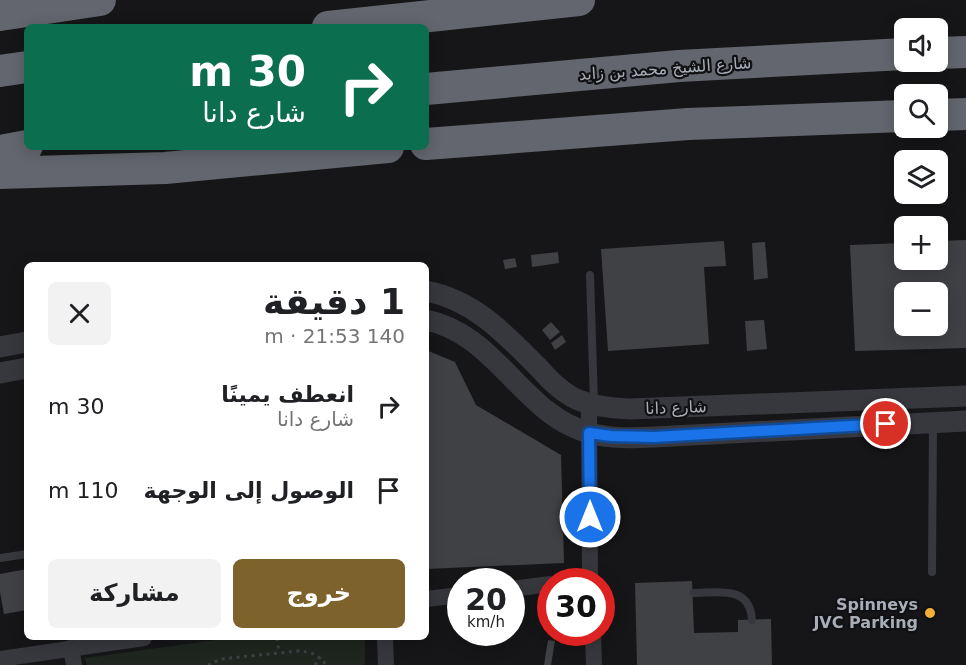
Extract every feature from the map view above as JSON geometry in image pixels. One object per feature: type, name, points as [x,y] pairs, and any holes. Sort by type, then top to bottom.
[{"type":"highway","points":[[0,15],[100,0]]},
{"type":"highway","points":[[356,24],[579,0]]},
{"type":"highway","points":[[948,53],[966,52]]},
{"type":"highway","name":"شارع الشيخ محمد بن زايد","points":[[429,89],[679,66],[894,55]]},
{"type":"highway","points":[[0,71],[24,67]]},
{"type":"highway","points":[[948,115],[966,114]]},
{"type":"highway","points":[[429,144],[688,124],[894,116]]},
{"type":"highway","points":[[0,151],[24,147]]},
{"type":"highway","points":[[0,172],[165,168],[356,150]]},
{"type":"street","name":"شارع دانا","points":[[429,292],[442,294],[475,309],[504,333],[558,388],[591,404],[630,409],[966,396]]},
{"type":"street","name":"شارع دانا","points":[[429,321],[469,337],[552,414],[589,433],[654,437],[966,421]]},
{"type":"street","points":[[0,346],[24,342]]},
{"type":"street","points":[[0,373],[24,369]]},
{"type":"street","points":[[590,568],[589,433],[591,404]]},
{"type":"street","points":[[429,599],[447,597]]},
{"type":"street","points":[[0,659],[129,640]]},
{"type":"street","points":[[385,640],[386,665]]},
{"type":"street","points":[[593,646],[594,665]]},
{"type":"street","points":[[71,648],[74,665]]},
{"type":"lane","points":[[590,275],[591,404]]},
{"type":"lane","points":[[932,572],[933,422]]},
{"type":"lane","points":[[0,558],[24,554]]},
{"type":"lane","points":[[693,593],[736,594],[746,601],[752,620]]},
{"type":"path","points":[[277,640],[279,653]]},
{"type":"path","points":[[208,665],[221,659],[310,652],[320,657],[326,665]]},
{"type":"path","points":[[315,665],[320,657]]},
{"type":"shaded area","points":[[216,640],[365,640],[365,665],[87,665],[85,658]]},
{"type":"building","points":[[966,240],[966,348],[855,351],[850,245],[894,243],[894,270],[948,270],[948,241]]},
{"type":"building","points":[[724,241],[726,266],[704,267],[709,344],[608,351],[601,249]]},
{"type":"building","points":[[765,242],[768,278],[754,280],[752,243]]},
{"type":"building","points":[[558,252],[559,263],[532,267],[531,255]]},
{"type":"building","points":[[515,258],[517,267],[505,269],[503,260]]},
{"type":"building","points":[[764,320],[767,349],[747,351],[745,321]]},
{"type":"building","points":[[551,322],[560,332],[550,340],[542,330]]},
{"type":"building","points":[[562,335],[566,342],[555,350],[551,343]]},
{"type":"building","points":[[429,351],[455,362],[476,405],[561,455],[564,563],[429,569]]},
{"type":"building","points":[[24,570],[24,611],[4,614],[0,574]]},
{"type":"building","points":[[692,581],[694,633],[738,632],[738,620],[771,619],[772,665],[637,665],[635,583]]},
{"type":"building","points":[[547,646],[554,646],[551,665],[544,665]]},
{"type":"place","name":"Spinneys JVC Parking","points":[[930,613]]},
{"type":"route","points":[[590,517],[589,433],[632,438],[886,424]]}]
